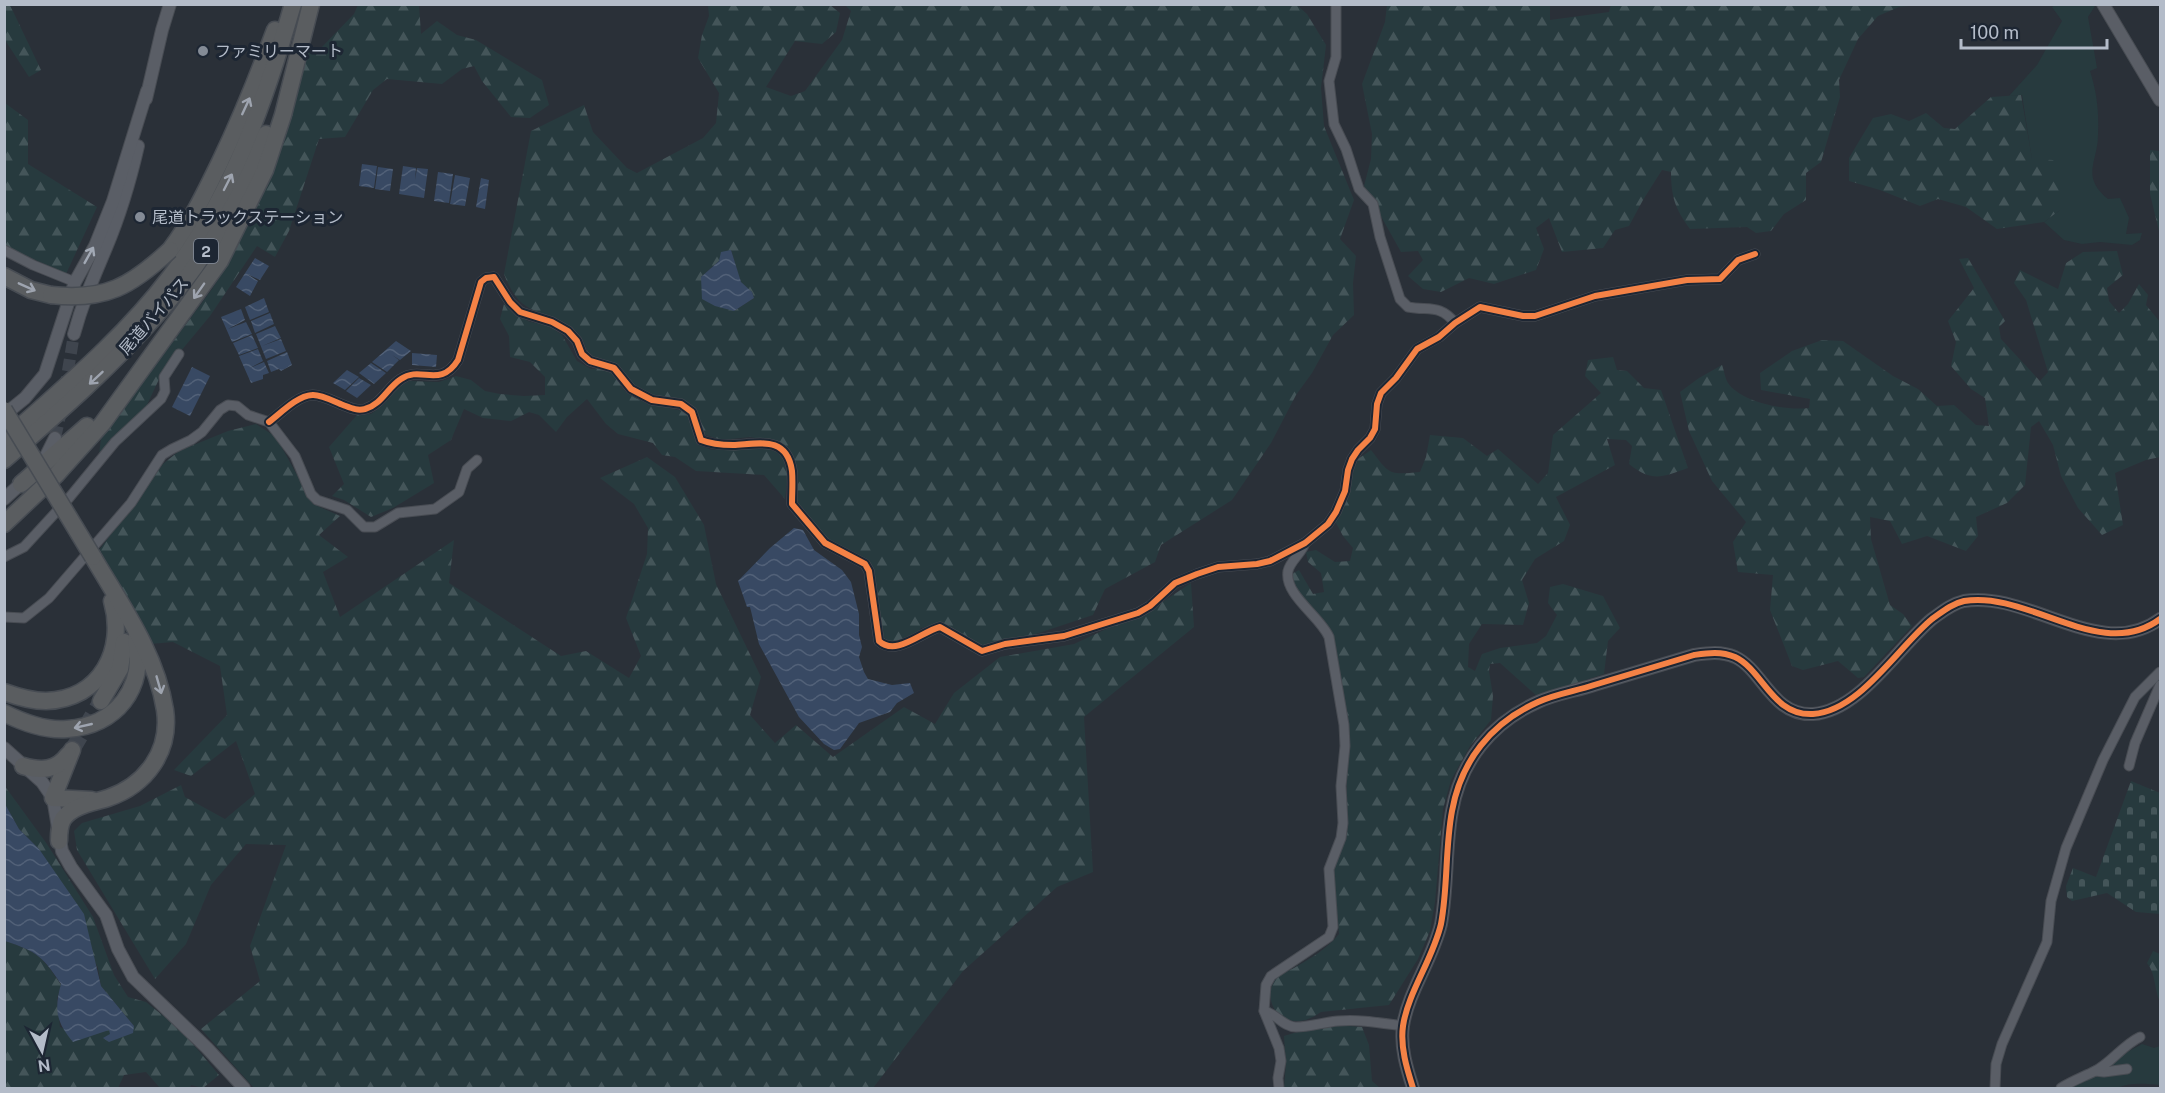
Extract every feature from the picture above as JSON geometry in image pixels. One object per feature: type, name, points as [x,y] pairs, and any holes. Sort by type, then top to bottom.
[{"type":"highway","points":[[4,276],[31,290],[51,295],[84,297],[116,289],[143,275],[170,250],[182,234],[210,183],[250,98],[284,4]]},
{"type":"highway","name":"尾道バイパス","points":[[4,441],[122,333],[170,278],[193,246],[214,211],[250,135],[293,4]]},
{"type":"highway","points":[[4,524],[57,474],[108,416],[220,261],[265,170],[283,115],[309,4]]},
{"type":"highway","name":"尾道バイパス","points":[[4,460],[72,401],[136,340],[162,311],[206,251],[229,214],[262,146],[309,4]]},
{"type":"highway","points":[[21,484],[94,419],[150,360]]},
{"type":"highway","points":[[4,410],[91,559],[121,622],[124,646],[120,669],[101,702]]},
{"type":"highway","points":[[4,420],[126,613],[157,677],[165,712],[165,735],[159,756],[142,778],[119,794],[83,805],[69,813],[60,825],[59,841]]},
{"type":"highway","points":[[4,692],[18,697],[44,701],[68,697],[91,685],[108,665],[116,645],[117,623],[112,601]]},
{"type":"highway","points":[[4,713],[34,726],[66,730],[97,723],[111,715],[130,692],[138,663],[135,634],[126,613]]},
{"type":"highway","points":[[23,766],[35,769],[52,768],[65,759],[72,750],[53,798],[105,799]]},
{"type":"street","points":[[4,415],[25,398],[45,374],[75,282],[94,246],[113,201],[147,91],[170,4]]},
{"type":"street","points":[[1336,4],[1336,57],[1329,81],[1334,124],[1347,149],[1359,189],[1373,204],[1380,237],[1400,298],[1408,307],[1438,309],[1449,315],[1455,323]]},
{"type":"street","points":[[2103,4],[2160,100]]},
{"type":"street","points":[[74,334],[87,290],[114,226],[131,177],[147,91]]},
{"type":"street","points":[[4,250],[75,282]]},
{"type":"street","points":[[269,422],[300,399],[313,395],[356,410],[366,409],[375,405],[401,379],[413,375],[439,376],[453,369],[458,360],[481,282],[486,278],[494,277],[510,302],[520,312],[552,322],[568,331],[577,341],[582,354],[590,361],[614,368],[631,389],[652,400],[681,404],[692,412],[701,440],[712,444],[734,445],[763,442],[778,446],[788,456],[792,470],[792,504],[825,543],[865,564],[879,641],[884,646],[891,648],[904,644],[928,630],[940,627],[981,651],[1005,644],[1064,636],[1138,613],[1150,606],[1175,583],[1218,567],[1270,561],[1305,543],[1328,524],[1336,512],[1345,491],[1352,459],[1375,429],[1377,404],[1381,393],[1396,378],[1417,349],[1439,337],[1455,323],[1480,307],[1523,316],[1535,316],[1595,296],[1687,280],[1720,279],[1738,260],[1755,254]]},
{"type":"street","points":[[4,556],[24,547],[116,442],[161,399],[165,391],[164,377],[179,354]]},
{"type":"street","points":[[4,617],[24,618],[49,598],[130,503],[162,455],[202,432],[220,410],[228,405],[237,406],[249,415],[269,422],[295,456],[310,494],[317,500],[347,510],[363,527],[375,527],[398,513],[435,509],[459,492],[466,469],[477,460]]},
{"type":"street","points":[[4,499],[42,463],[55,438]]},
{"type":"street","points":[[1279,1089],[1281,1061],[1279,1048],[1264,1011],[1266,985],[1271,976],[1329,937],[1333,927],[1329,869],[1341,838],[1343,823],[1341,786],[1344,725],[1329,637],[1324,626],[1294,594],[1289,578],[1288,569],[1305,543]]},
{"type":"street","points":[[1413,1089],[1405,1056],[1403,1026],[1407,1010],[1427,965],[1441,924],[1448,843],[1457,791],[1466,766],[1477,750],[1511,717],[1539,702],[1694,656],[1715,652],[1738,658],[1784,706],[1806,713],[1828,711],[1841,707],[1859,693],[1926,625],[1946,608],[1961,602],[1999,601],[2097,632],[2137,632],[2160,620]]},
{"type":"street","points":[[1995,1089],[1996,1064],[2001,1044],[2047,942],[2052,901],[2066,848],[2103,760],[2135,697],[2160,672]]},
{"type":"street","points":[[2129,766],[2135,742],[2160,685]]},
{"type":"street","points":[[4,748],[42,782],[53,798],[59,841],[66,859],[106,915],[118,949],[134,977],[207,1048],[244,1089]]},
{"type":"street","points":[[1264,1011],[1269,1012],[1282,1023],[1295,1027],[1365,1020],[1403,1026]]},
{"type":"street","points":[[2061,1089],[2070,1082],[2095,1071],[2140,1037]]},
{"type":"street","points":[[2095,1071],[2127,1069]]},
{"type":"green space","points":[[5,4],[10,5],[41,70],[29,77],[5,40]]},
{"type":"green space","points":[[1611,4],[1919,5],[1899,7],[1878,16],[1858,39],[1839,80],[1840,97],[1821,162],[1806,173],[1806,200],[1784,214],[1771,231],[1756,233],[1747,227],[1690,229],[1675,202],[1671,172],[1662,170],[1629,226],[1615,230],[1603,248],[1562,252],[1549,218],[1536,228],[1544,249],[1536,270],[1494,284],[1469,278],[1441,292],[1423,289],[1408,276],[1423,260],[1418,251],[1401,252],[1364,186],[1371,159],[1372,134],[1362,84],[1385,22],[1387,5],[1550,5],[1550,20],[1609,12]]},
{"type":"green space","points":[[2057,4],[2095,6],[2088,17],[2097,68],[2090,71],[2096,95],[2098,118],[2093,176],[2100,191],[2108,199],[2120,198],[2129,218],[2126,234],[2142,233],[2140,240],[2132,245],[2100,242],[2082,244],[2064,240],[2044,222],[2060,210],[2032,160],[2022,95],[2009,96],[2037,65],[2062,21],[2052,7]]},
{"type":"green space","points":[[358,5],[419,5],[421,34],[437,21],[457,35],[476,40],[542,80],[549,105],[530,118],[511,117],[482,81],[474,66],[462,69],[442,84],[387,79],[373,90],[345,137],[319,139],[289,231],[275,257],[257,246],[210,316],[161,375],[146,407],[99,454],[101,439],[224,270],[260,200],[278,153],[308,52],[320,49],[354,14]]},
{"type":"green space","points":[[708,5],[830,5],[840,13],[836,32],[822,44],[795,41],[766,87],[791,96],[805,91],[842,40],[851,11],[845,5],[1297,5],[1307,14],[1326,45],[1321,88],[1324,126],[1354,200],[1340,239],[1356,256],[1353,283],[1354,315],[1333,335],[1312,373],[1296,395],[1271,443],[1232,500],[1161,545],[1155,562],[1105,589],[1093,615],[1033,635],[1001,640],[983,646],[945,624],[921,628],[915,636],[887,645],[880,636],[870,562],[825,539],[795,503],[791,456],[782,443],[750,437],[721,440],[703,434],[690,403],[651,395],[631,383],[615,364],[590,356],[576,331],[555,318],[527,307],[519,300],[511,290],[504,274],[531,131],[584,105],[593,132],[627,168],[637,173],[703,138],[716,123],[719,93],[698,58],[702,35],[709,16]],"holes":[[[731,250],[741,283],[752,292],[754,298],[734,311],[701,277]]]},
{"type":"green space","points":[[2021,95],[2032,159],[2053,160],[2062,178],[2060,210],[2044,222],[1997,229],[1966,207],[1938,199],[1920,206],[1880,190],[1849,181],[1849,158],[1873,118],[1891,114],[1909,121],[1926,113],[1944,128],[1955,129],[1991,97]]},
{"type":"green space","points":[[5,103],[28,120],[28,164],[97,207],[66,274],[5,246]]},
{"type":"green space","points":[[2150,150],[2160,151],[2160,235],[2150,194]]},
{"type":"green space","points":[[2117,251],[2123,275],[2107,288],[2109,301],[2119,313],[2128,304],[2139,284],[2148,295],[2146,305],[2160,322],[2160,457],[2146,460],[2115,473],[2123,525],[2102,535],[2078,508],[2061,476],[2053,445],[2039,421],[2031,427],[2025,485],[2007,503],[1976,517],[1978,536],[1966,551],[1927,536],[1902,544],[1890,521],[1870,517],[1871,539],[1890,605],[1903,614],[1912,626],[1864,677],[1858,678],[1838,661],[1803,670],[1792,666],[1770,610],[1773,575],[1738,572],[1733,542],[1746,522],[1712,481],[1689,431],[1680,392],[1722,365],[1728,383],[1743,396],[1777,407],[1809,408],[1810,399],[1761,390],[1760,373],[1792,351],[1822,340],[1843,341],[1893,376],[1918,389],[1937,406],[1954,405],[1976,425],[1989,426],[1985,398],[1971,389],[1951,366],[1956,342],[1948,321],[1974,288],[1959,259],[1968,258],[2005,321],[1999,327],[2001,339],[2040,381],[2048,372],[2026,300],[2014,283],[2020,270],[2058,289],[2066,263],[2083,252]]},
{"type":"green space","points":[[504,304],[514,314],[530,322],[548,325],[562,335],[577,361],[591,369],[610,368],[625,391],[631,396],[654,405],[687,412],[698,445],[712,450],[761,448],[779,452],[789,466],[785,499],[764,475],[696,471],[675,457],[662,455],[653,443],[618,434],[606,424],[587,399],[567,417],[556,432],[539,415],[529,412],[511,421],[483,418],[464,409],[451,440],[428,455],[434,483],[393,508],[371,517],[344,500],[332,496],[344,484],[329,447],[357,415],[371,414],[382,406],[400,385],[410,381],[439,382],[456,376],[471,380],[485,391],[524,396],[545,395],[545,377],[530,362],[510,357],[509,336],[500,319]]},
{"type":"green space","points":[[1613,357],[1617,370],[1627,371],[1644,388],[1661,390],[1688,468],[1664,476],[1645,474],[1629,464],[1632,446],[1626,440],[1607,439],[1615,465],[1556,497],[1570,525],[1564,541],[1535,559],[1522,580],[1529,603],[1523,625],[1482,624],[1469,644],[1468,667],[1475,671],[1482,654],[1500,648],[1537,643],[1546,636],[1557,615],[1548,603],[1550,587],[1563,584],[1603,596],[1620,628],[1608,641],[1604,674],[1537,696],[1500,663],[1490,664],[1493,696],[1491,720],[1470,746],[1451,780],[1443,809],[1435,902],[1430,931],[1418,959],[1389,1005],[1321,1012],[1309,1019],[1298,1021],[1281,1017],[1271,1000],[1275,980],[1281,974],[1318,953],[1339,934],[1333,869],[1346,819],[1347,766],[1331,642],[1299,596],[1290,575],[1299,570],[1313,594],[1324,592],[1321,573],[1308,562],[1306,552],[1316,550],[1335,562],[1350,561],[1353,548],[1335,521],[1358,459],[1371,450],[1391,472],[1420,472],[1426,457],[1430,435],[1463,438],[1487,456],[1498,449],[1538,484],[1548,473],[1553,435],[1601,393],[1585,376],[1588,360]]},
{"type":"green space","points":[[256,424],[276,437],[313,504],[340,516],[319,535],[348,557],[323,572],[340,617],[454,540],[449,583],[561,656],[586,651],[629,678],[641,656],[626,618],[647,554],[648,528],[634,504],[600,478],[647,457],[675,477],[704,525],[716,584],[761,677],[750,715],[775,743],[796,725],[833,757],[904,707],[935,724],[954,693],[1000,657],[1074,644],[1158,605],[1191,583],[1194,627],[1084,717],[1093,872],[1057,887],[963,971],[873,1088],[254,1088],[201,1029],[260,981],[250,946],[286,845],[246,844],[211,885],[186,944],[155,979],[77,850],[74,831],[82,823],[140,806],[181,785],[185,797],[225,819],[255,794],[236,741],[191,776],[174,770],[227,715],[220,666],[173,642],[150,644],[97,553],[163,464],[179,451],[228,431]]},
{"type":"green space","points":[[2131,781],[2160,793],[2160,914],[2136,912],[2107,893],[2072,901],[2067,897],[2066,886],[2073,868],[2096,877]]},
{"type":"green space","points":[[4,785],[47,844],[93,917],[114,975],[128,997],[146,1002],[182,1031],[219,1075],[203,1088],[191,1085],[190,1088],[160,1088],[146,1072],[124,1075],[118,1088],[5,1088],[5,941],[25,948],[38,956],[61,985],[57,999],[60,1027],[83,1037],[110,1029],[111,1034],[134,1026],[101,986],[98,968],[39,849],[19,829],[5,804]]},
{"type":"green space","points":[[2153,951],[2160,954],[2160,1002],[2152,972],[2147,963]]},
{"type":"green space","points":[[1337,1025],[1362,1027],[1369,1045],[1372,1081],[1380,1088],[1284,1088],[1286,1064],[1284,1036]]},
{"type":"green space","points":[[2142,1044],[2154,1048],[2160,1046],[2160,1085],[2069,1088],[2098,1068]]},
{"type":"water","points":[[362,164],[377,166],[374,188],[359,186]]},
{"type":"water","points":[[403,166],[416,168],[415,180],[417,168],[428,169],[424,198],[399,194]]},
{"type":"water","points":[[378,167],[393,169],[390,191],[375,189]]},
{"type":"water","points":[[438,172],[453,174],[449,203],[434,201]]},
{"type":"water","points":[[455,175],[470,178],[465,206],[450,204]]},
{"type":"water","points":[[481,178],[489,180],[485,209],[476,207]]},
{"type":"water","points":[[731,250],[741,282],[752,292],[754,298],[734,311],[715,306],[702,299],[701,277],[719,261],[721,252]]},
{"type":"water","points":[[255,258],[269,266],[260,280],[247,274],[258,281],[250,296],[236,287]]},
{"type":"water","points":[[264,298],[269,312],[250,320],[245,307]]},
{"type":"water","points":[[241,309],[245,320],[228,329],[246,322],[252,334],[232,342],[221,317]]},
{"type":"water","points":[[270,313],[274,324],[255,333],[251,321]]},
{"type":"water","points":[[275,326],[281,338],[262,346],[281,339],[286,351],[266,359],[256,334]]},
{"type":"water","points":[[252,335],[258,348],[239,355],[233,343]]},
{"type":"water","points":[[396,341],[411,351],[400,360],[392,355],[399,360],[387,372],[372,362]]},
{"type":"water","points":[[258,349],[263,361],[250,368],[264,362],[269,373],[263,375],[263,379],[251,383],[239,356]]},
{"type":"water","points":[[287,352],[292,365],[281,371],[279,369],[271,372],[267,361]]},
{"type":"water","points":[[412,353],[437,355],[436,367],[412,365]]},
{"type":"water","points":[[371,363],[386,373],[374,384],[359,373]]},
{"type":"water","points":[[192,367],[210,376],[190,416],[172,407]]},
{"type":"water","points":[[347,370],[359,377],[345,390],[333,383]]},
{"type":"water","points":[[359,378],[371,385],[357,398],[346,391]]},
{"type":"water","points":[[794,528],[803,530],[814,550],[842,570],[851,582],[859,614],[859,635],[862,647],[859,657],[868,679],[892,685],[910,683],[914,693],[897,703],[890,712],[859,723],[840,749],[834,750],[824,744],[799,717],[759,644],[750,607],[747,607],[738,581],[770,548]]},
{"type":"water","points":[[5,804],[19,829],[39,849],[84,914],[101,986],[134,1026],[133,1033],[109,1042],[103,1038],[110,1034],[109,1030],[73,1042],[63,1028],[58,1015],[61,984],[38,956],[25,948],[5,941]]},
{"type":"tunnel","points":[[65,389],[74,334]]},
{"type":"tunnel","points":[[55,438],[62,407]]},
{"type":"tunnel","points":[[72,750],[101,701]]},
{"type":"cycle path","points":[[269,422],[306,396],[320,396],[362,410],[371,407],[408,375],[437,375],[451,369],[458,360],[481,282],[486,278],[494,277],[510,302],[520,312],[552,322],[568,331],[577,341],[582,354],[590,361],[614,368],[631,389],[652,400],[681,404],[692,412],[701,440],[725,445],[770,444],[784,452],[792,471],[792,504],[825,543],[865,564],[869,571],[879,641],[886,645],[901,645],[940,627],[982,651],[1005,644],[1064,636],[1138,613],[1150,606],[1175,583],[1218,567],[1270,561],[1305,543],[1328,524],[1336,512],[1345,491],[1352,459],[1375,429],[1377,404],[1381,393],[1396,378],[1417,349],[1439,337],[1455,323],[1480,307],[1523,316],[1535,316],[1595,296],[1687,280],[1720,279],[1738,260],[1755,254]]},
{"type":"cycle path","points":[[1413,1088],[1403,1050],[1403,1026],[1410,1001],[1441,924],[1448,839],[1456,793],[1471,760],[1481,746],[1506,721],[1521,711],[1558,695],[1694,655],[1714,653],[1730,655],[1745,663],[1787,708],[1799,713],[1813,714],[1830,710],[1847,702],[1862,690],[1932,619],[1951,606],[1964,601],[1988,600],[2013,605],[2089,630],[2113,633],[2137,630],[2160,619]]},
{"type":"place","name":"ファミリーマート","points":[[203,51]]},
{"type":"place","name":"尾道トラックステーション","points":[[140,217]]}]
